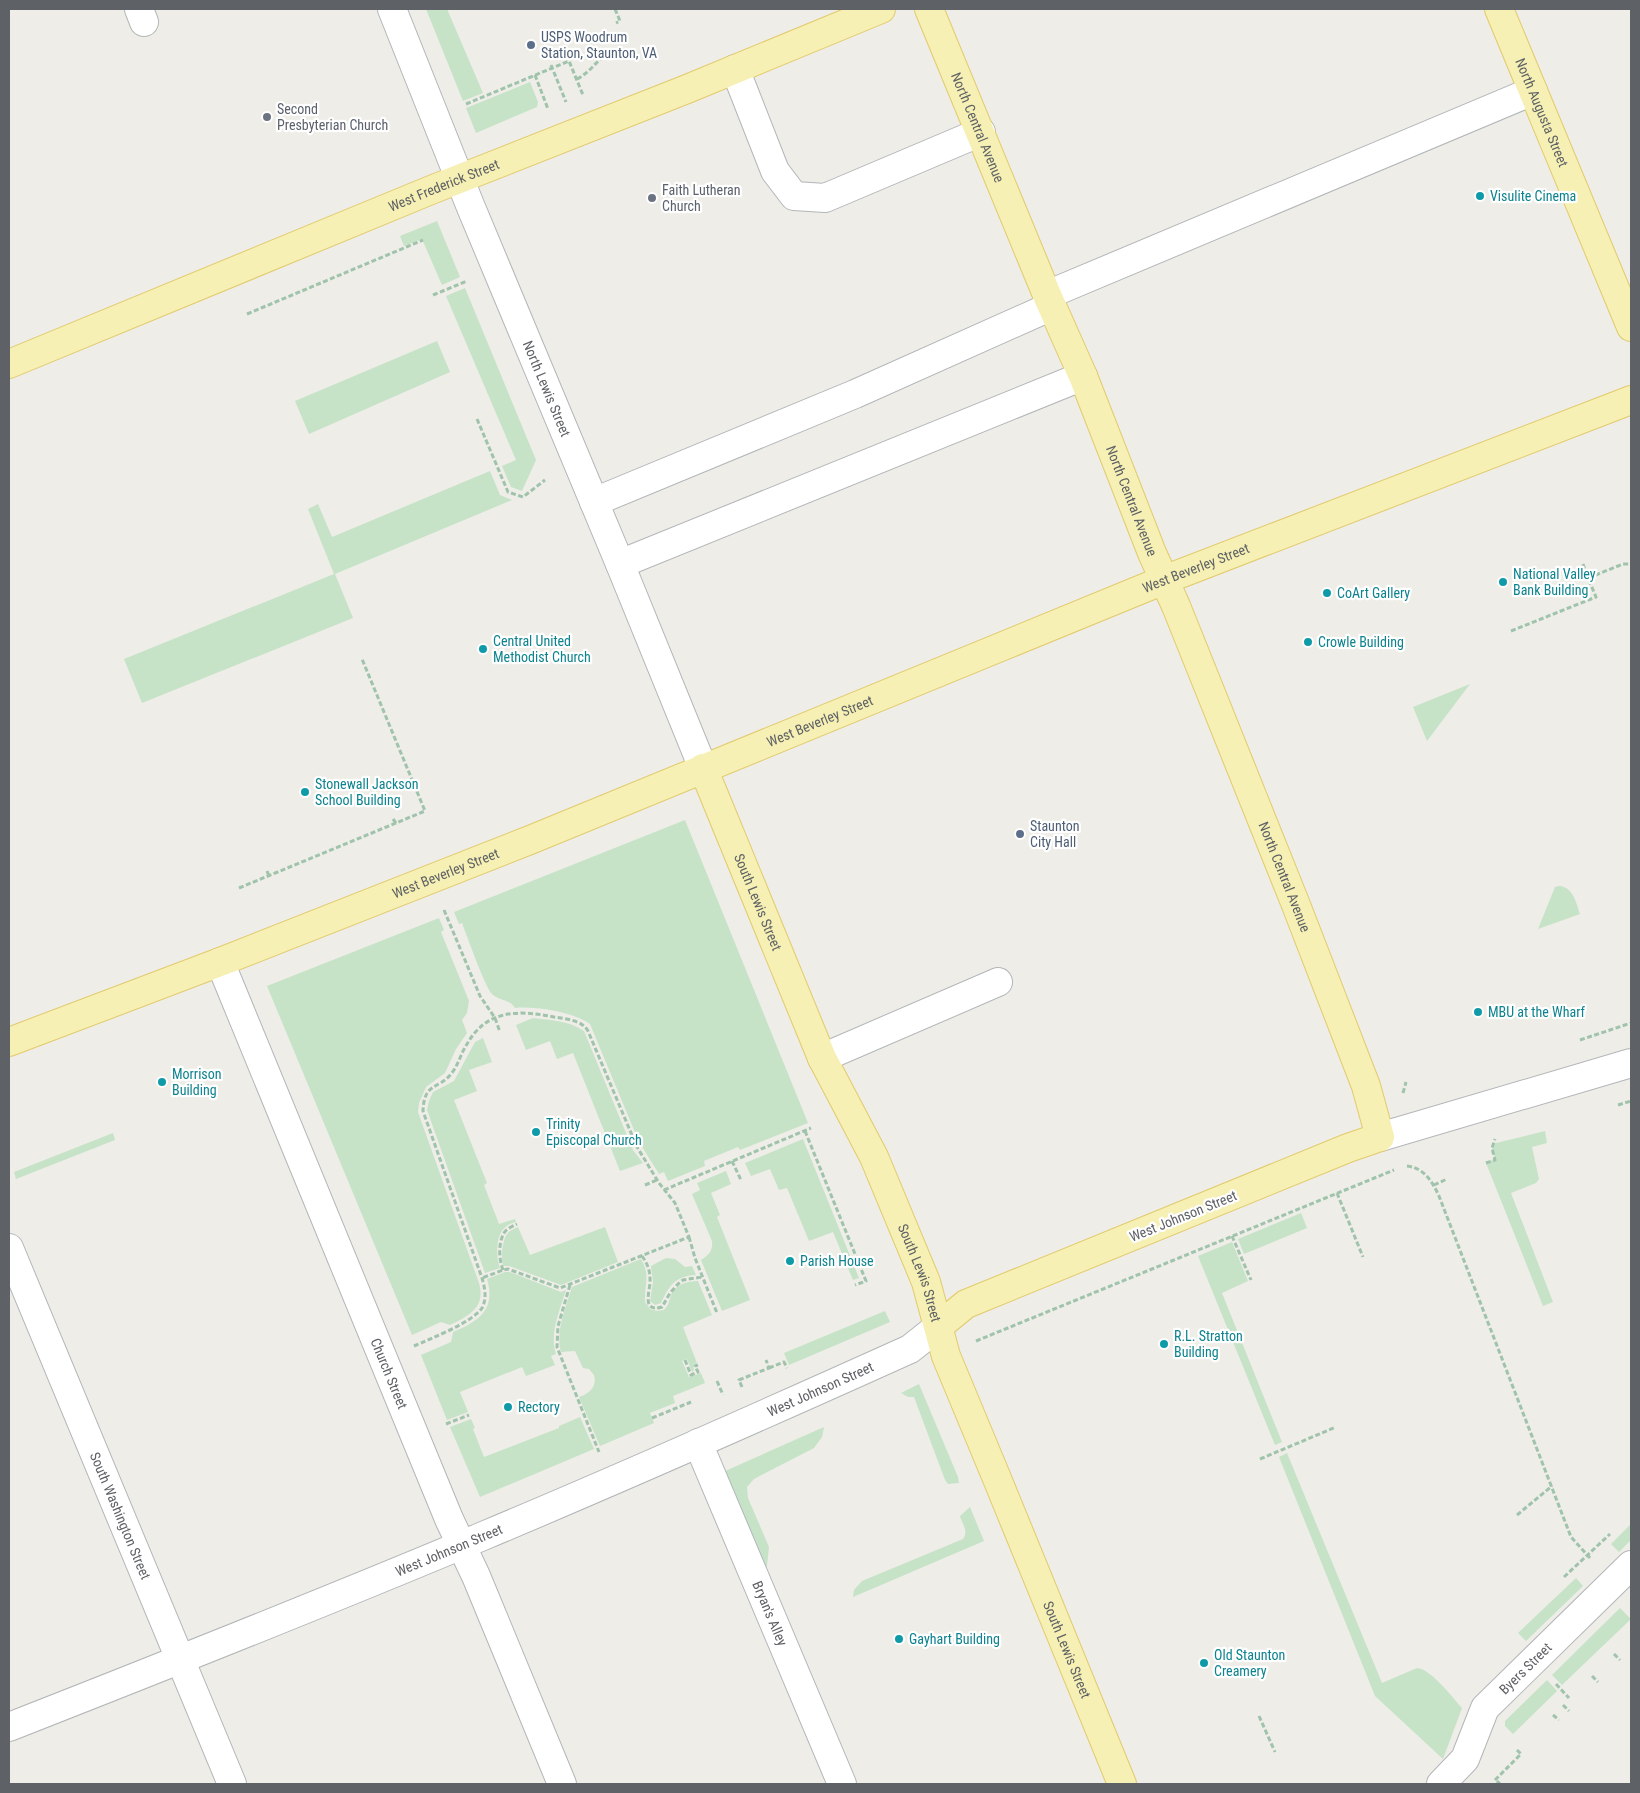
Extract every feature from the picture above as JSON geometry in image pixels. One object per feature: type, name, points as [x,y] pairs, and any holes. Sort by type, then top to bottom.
[{"type":"main road","name":"West Frederick Street","points":[[9,364],[881,9]]},
{"type":"main road","name":"North Central Avenue","points":[[929,9],[1083,376],[1346,1033],[1366,1086],[1380,1137]]},
{"type":"main road","name":"North Augusta Street","points":[[1499,9],[1631,327]]},
{"type":"main road","name":"West Beverley Street","points":[[9,1042],[220,962],[530,840],[1164,580],[1631,400]]},
{"type":"main road","name":"South Lewis Street","points":[[703,768],[822,1058],[874,1156],[926,1282],[946,1356],[1122,1784]]},
{"type":"main road","name":"West Johnson Street","points":[[938,1326],[966,1304],[1348,1148],[1380,1137]]},
{"type":"street","name":"North Lewis Street","points":[[392,9],[460,179],[703,768]]},
{"type":"street","points":[[735,69],[775,171],[794,196],[825,198],[981,132]]},
{"type":"street","points":[[594,502],[855,394],[1050,301],[1533,91]]},
{"type":"street","points":[[620,564],[1083,376]]},
{"type":"street","name":"Church Street","points":[[220,962],[562,1784]]},
{"type":"street","points":[[822,1058],[998,982]]},
{"type":"street","name":"West Johnson Street","points":[[1380,1137],[1631,1063]]},
{"type":"street","name":"South Washington Street","points":[[9,1248],[232,1784]]},
{"type":"street","name":"West Johnson Street","points":[[9,1727],[180,1660],[461,1545],[698,1443],[910,1349],[938,1326]]},
{"type":"street","name":"Bryan's Alley","points":[[698,1443],[842,1784]]},
{"type":"street","name":"Byers Street","points":[[1441,1784],[1465,1759],[1485,1708],[1631,1566]]},
{"type":"path","points":[[615,9],[620,21],[616,23]]},
{"type":"path","points":[[577,78],[584,75],[607,53],[616,50],[627,50]]},
{"type":"path","points":[[460,106],[552,66],[569,61],[583,95]]},
{"type":"path","points":[[552,66],[566,102]]},
{"type":"path","points":[[535,75],[548,109]]},
{"type":"path","points":[[248,314],[423,240]]},
{"type":"path","points":[[400,242],[403,248]]},
{"type":"path","points":[[327,272],[330,279]]},
{"type":"path","points":[[433,295],[460,284]]},
{"type":"path","points":[[477,419],[508,492],[523,497],[545,480]]},
{"type":"path","points":[[1511,631],[1596,597],[1583,564]]},
{"type":"path","points":[[1588,578],[1623,564],[1631,564]]},
{"type":"path","points":[[239,888],[425,811],[362,659]]},
{"type":"path","points":[[393,819],[396,823]]},
{"type":"path","points":[[267,871],[269,876]]},
{"type":"path","points":[[443,907],[480,996],[495,1018],[500,1032]]},
{"type":"path","points":[[411,1347],[472,1319],[482,1308],[485,1298],[482,1278],[423,1108],[428,1092],[451,1074],[472,1035],[486,1022],[509,1014],[527,1012],[569,1020],[586,1027],[637,1147],[657,1180],[675,1203],[716,1314]]},
{"type":"path","points":[[1403,1093],[1406,1082]]},
{"type":"path","points":[[664,1190],[811,1128]]},
{"type":"path","points":[[805,1131],[866,1281],[855,1285]]},
{"type":"path","points":[[732,1161],[741,1180]]},
{"type":"path","points":[[1404,1166],[1418,1169],[1434,1185],[1571,1538],[1594,1562]]},
{"type":"path","points":[[971,1344],[1395,1170]]},
{"type":"path","points":[[1434,1185],[1447,1179]]},
{"type":"path","points":[[645,1185],[657,1180]]},
{"type":"path","points":[[1337,1193],[1363,1257]]},
{"type":"path","points":[[503,1270],[499,1260],[504,1234],[508,1229],[517,1224]]},
{"type":"path","points":[[1232,1236],[1251,1280]]},
{"type":"path","points":[[482,1278],[508,1269],[560,1288],[689,1237]]},
{"type":"path","points":[[642,1256],[650,1276],[647,1300],[654,1308],[662,1307],[670,1292],[678,1284],[689,1279],[702,1277]]},
{"type":"path","points":[[570,1285],[558,1326],[557,1347],[600,1452]]},
{"type":"path","points":[[685,1360],[691,1375],[698,1372],[695,1366],[698,1366]]},
{"type":"path","points":[[766,1360],[769,1368]]},
{"type":"path","points":[[743,1390],[739,1380],[784,1362],[788,1371]]},
{"type":"path","points":[[717,1381],[724,1398]]},
{"type":"path","points":[[652,1418],[691,1402]]},
{"type":"path","points":[[443,1426],[469,1415]]},
{"type":"path","points":[[1260,1460],[1336,1427]]},
{"type":"path","points":[[1517,1515],[1552,1486]]},
{"type":"path","points":[[1564,1577],[1610,1534]]},
{"type":"path","points":[[1614,1654],[1620,1660]]},
{"type":"path","points":[[1592,1676],[1598,1682]]},
{"type":"path","points":[[1563,1705],[1569,1711]]},
{"type":"path","points":[[1553,1715],[1559,1720]]},
{"type":"path","points":[[1259,1716],[1275,1752]]},
{"type":"path","points":[[1498,1782],[1521,1754],[1517,1750]]},
{"type":"green space","points":[[426,9],[447,9],[483,93],[463,101]]},
{"type":"green space","points":[[530,82],[538,102],[537,107],[476,133],[466,108]]},
{"type":"green space","points":[[437,221],[460,277],[442,285],[422,239],[404,246],[400,236]]},
{"type":"green space","points":[[465,288],[536,460],[522,491],[511,487],[502,466],[516,460],[446,296]]},
{"type":"green space","points":[[437,341],[450,372],[309,434],[295,401]]},
{"type":"green space","points":[[490,471],[500,495],[512,500],[335,574],[353,618],[142,703],[124,659],[334,574],[308,509],[318,504],[332,537]]},
{"type":"green space","points":[[1470,684],[1427,741],[1413,707]]},
{"type":"green space","points":[[685,820],[808,1123],[740,1150],[738,1147],[704,1161],[705,1166],[668,1181],[664,1172],[659,1174],[639,1142],[590,1024],[564,1013],[533,1008],[515,1008],[510,1003],[492,994],[481,972],[462,923],[459,924],[454,912]]},
{"type":"green space","points":[[1559,886],[1571,892],[1580,914],[1538,929],[1555,887]]},
{"type":"green space","points":[[439,918],[444,930],[441,932],[469,1001],[467,1013],[462,1020],[467,1033],[456,1049],[445,1073],[426,1087],[419,1103],[418,1112],[481,1291],[478,1304],[474,1310],[457,1322],[450,1325],[441,1322],[412,1335],[267,986]]},
{"type":"green space","points":[[533,1018],[566,1023],[584,1031],[633,1150],[643,1163],[620,1171],[573,1053],[557,1059],[550,1041],[526,1050],[516,1025]]},
{"type":"green space","points":[[483,1038],[492,1062],[469,1070],[477,1091],[454,1100],[487,1183],[484,1185],[499,1224],[515,1219],[516,1222],[506,1226],[500,1235],[497,1249],[500,1268],[485,1273],[427,1110],[433,1092],[454,1081],[475,1042]]},
{"type":"green space","points":[[1545,1131],[1547,1143],[1532,1147],[1539,1179],[1536,1183],[1511,1193],[1553,1302],[1543,1306],[1486,1163],[1495,1159],[1492,1144]]},
{"type":"green space","points":[[113,1133],[115,1140],[16,1179],[14,1172]]},
{"type":"green space","points":[[803,1139],[859,1278],[853,1280],[833,1232],[809,1241],[787,1188],[779,1190],[770,1169],[751,1176],[745,1163]]},
{"type":"green space","points":[[726,1171],[731,1184],[711,1193],[720,1215],[717,1217],[750,1300],[722,1311],[701,1260],[710,1252],[712,1241],[692,1194],[700,1190],[697,1183]]},
{"type":"green space","points":[[1301,1213],[1307,1228],[1244,1254],[1238,1239]]},
{"type":"green space","points":[[518,1227],[530,1255],[605,1227],[618,1262],[561,1285],[509,1266],[503,1266],[502,1250],[505,1237],[509,1232]]},
{"type":"green space","points":[[1232,1242],[1248,1281],[1222,1293],[1282,1442],[1275,1445],[1198,1256]]},
{"type":"green space","points":[[666,1258],[675,1259],[685,1267],[692,1266],[696,1275],[683,1277],[678,1280],[670,1287],[661,1303],[655,1305],[650,1301],[653,1282],[651,1266]]},
{"type":"green space","points":[[641,1259],[646,1270],[645,1302],[650,1309],[664,1310],[676,1288],[686,1283],[698,1281],[712,1315],[683,1327],[697,1363],[693,1365],[694,1370],[692,1372],[687,1359],[682,1361],[689,1377],[701,1373],[705,1383],[673,1396],[675,1403],[650,1413],[654,1423],[600,1446],[579,1397],[592,1389],[595,1379],[594,1375],[589,1369],[583,1368],[575,1351],[561,1352],[560,1327],[572,1287]]},
{"type":"green space","points":[[510,1272],[561,1292],[566,1290],[555,1330],[554,1346],[556,1354],[551,1356],[555,1365],[526,1376],[522,1367],[460,1392],[468,1412],[447,1420],[421,1355],[451,1342],[453,1332],[478,1319],[487,1306],[489,1299],[487,1279]]},
{"type":"green space","points":[[885,1311],[890,1322],[789,1365],[784,1353]]},
{"type":"green space","points":[[919,1384],[959,1483],[948,1484],[945,1480],[914,1397],[908,1397],[901,1393]]},
{"type":"green space","points":[[580,1417],[594,1449],[480,1497],[450,1427],[471,1419],[484,1457],[559,1428],[559,1426]]},
{"type":"green space","points":[[824,1427],[822,1437],[814,1448],[754,1479],[747,1487],[748,1498],[769,1547],[766,1575],[723,1472]]},
{"type":"green space","points":[[1287,1453],[1382,1683],[1417,1668],[1429,1673],[1462,1708],[1443,1759],[1375,1696],[1279,1457]]},
{"type":"green space","points":[[970,1507],[984,1541],[853,1597],[854,1590],[862,1581],[963,1539],[965,1530],[960,1516]]},
{"type":"green space","points":[[1631,1524],[1631,1540],[1619,1552],[1611,1544]]},
{"type":"green space","points":[[1576,1578],[1583,1586],[1526,1641],[1518,1633]]},
{"type":"green space","points":[[1620,1608],[1631,1619],[1562,1685],[1552,1675]]},
{"type":"green space","points":[[1547,1680],[1557,1691],[1513,1734],[1505,1726],[1505,1721]]},
{"type":"place","name":"USPS Woodrum Station, Staunton, VA","points":[[531,45]]},
{"type":"place","name":"Second Presbyterian Church","points":[[267,117]]},
{"type":"place","name":"Visulite Cinema","points":[[1480,196]]},
{"type":"place","name":"Faith Lutheran Church","points":[[652,198]]},
{"type":"place","name":"National Valley Bank Building","points":[[1503,582]]},
{"type":"place","name":"CoArt Gallery","points":[[1327,593]]},
{"type":"place","name":"Crowle Building","points":[[1308,642]]},
{"type":"place","name":"Central United Methodist Church","points":[[483,649]]},
{"type":"place","name":"Stonewall Jackson School Building","points":[[305,792]]},
{"type":"place","name":"Staunton City Hall","points":[[1020,834]]},
{"type":"place","name":"MBU at the Wharf","points":[[1478,1012]]},
{"type":"place","name":"Morrison Building","points":[[162,1082]]},
{"type":"place","name":"Trinity Episcopal Church","points":[[536,1132]]},
{"type":"place","name":"Parish House","points":[[790,1261]]},
{"type":"place","name":"R.L. Stratton Building","points":[[1164,1344]]},
{"type":"place","name":"Rectory","points":[[508,1407]]},
{"type":"place","name":"Gayhart Building","points":[[899,1639]]},
{"type":"place","name":"Old Staunton Creamery","points":[[1204,1663]]}]
